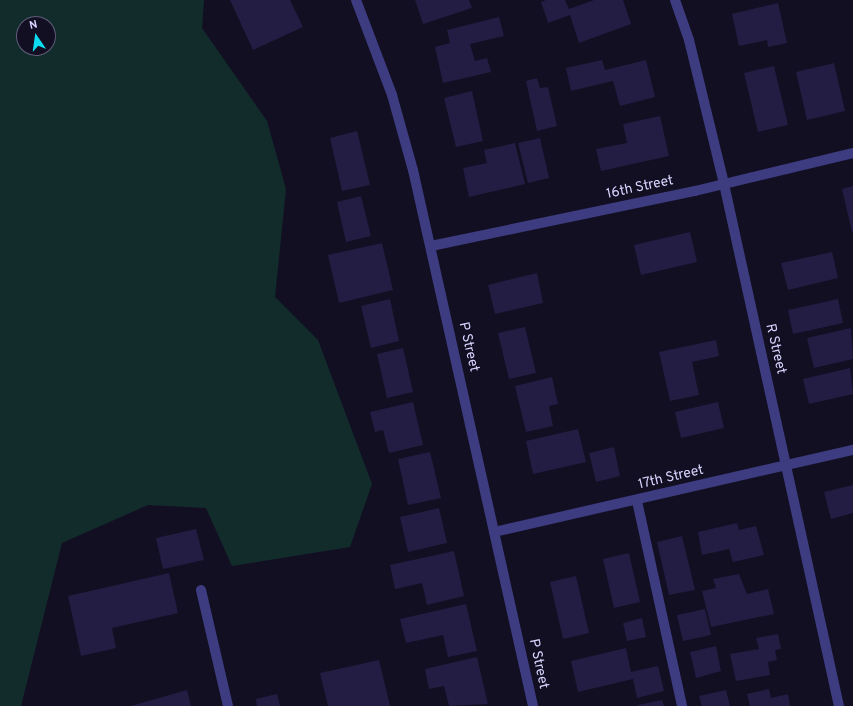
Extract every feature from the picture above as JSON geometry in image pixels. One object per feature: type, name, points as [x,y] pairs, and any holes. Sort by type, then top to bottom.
[{"type":"street","name":"P Street","points":[[356,0],[395,103],[431,246],[533,706]]},
{"type":"street","name":"R Street","points":[[675,0],[689,40],[724,184],[839,706]]},
{"type":"street","name":"16th Street","points":[[431,246],[724,184],[853,153]]},
{"type":"street","name":"17th Street","points":[[494,532],[637,501],[853,450]]},
{"type":"street","points":[[637,501],[682,706]]},
{"type":"street","points":[[202,590],[228,706]]},
{"type":"green space","points":[[0,0],[204,0],[202,28],[267,121],[286,189],[275,297],[318,340],[372,484],[350,547],[232,566],[206,508],[148,505],[62,543],[21,706],[0,706]]},
{"type":"building","points":[[230,0],[290,0],[303,27],[253,50]]},
{"type":"building","points":[[415,0],[469,0],[472,8],[423,24]]},
{"type":"building","points":[[546,0],[565,0],[569,9],[594,0],[623,0],[631,24],[579,43],[570,15],[548,23],[541,2]]},
{"type":"building","points":[[778,3],[787,43],[768,47],[767,40],[739,46],[732,14]]},
{"type":"building","points":[[499,17],[504,36],[470,44],[475,61],[487,58],[491,72],[443,83],[435,47],[450,43],[447,30]]},
{"type":"building","points":[[602,60],[605,70],[646,60],[655,97],[620,106],[613,81],[571,91],[566,68]]},
{"type":"building","points":[[834,63],[845,111],[807,120],[796,72]]},
{"type":"building","points":[[774,66],[788,125],[758,132],[744,73]]},
{"type":"building","points":[[537,78],[540,88],[548,87],[557,126],[537,131],[526,81]]},
{"type":"building","points":[[472,91],[483,141],[456,147],[444,98]]},
{"type":"building","points":[[660,116],[669,156],[601,171],[596,149],[627,143],[623,124]]},
{"type":"building","points":[[357,131],[370,185],[342,191],[330,138]]},
{"type":"building","points":[[540,138],[549,178],[528,183],[518,143]]},
{"type":"building","points":[[515,143],[525,184],[469,197],[463,168],[487,163],[484,150]]},
{"type":"building","points":[[853,186],[853,232],[852,232],[842,189]]},
{"type":"building","points":[[361,196],[371,236],[346,242],[337,202]]},
{"type":"building","points":[[690,232],[697,262],[641,275],[634,245]]},
{"type":"building","points":[[382,243],[393,290],[339,303],[328,255]]},
{"type":"building","points":[[832,252],[838,278],[788,290],[781,263]]},
{"type":"building","points":[[537,273],[543,303],[495,314],[488,285]]},
{"type":"building","points":[[390,299],[399,341],[371,348],[361,306]]},
{"type":"building","points":[[838,299],[843,323],[793,334],[788,310]]},
{"type":"building","points":[[525,327],[536,373],[509,379],[498,333]]},
{"type":"building","points":[[851,328],[853,359],[814,368],[807,338]]},
{"type":"building","points":[[716,340],[719,356],[692,362],[699,395],[670,401],[659,352]]},
{"type":"building","points":[[403,348],[413,392],[387,398],[377,354]]},
{"type":"building","points":[[850,368],[853,394],[809,404],[803,379]]},
{"type":"building","points":[[552,377],[558,404],[549,406],[553,426],[526,432],[515,386]]},
{"type":"building","points":[[413,402],[423,445],[389,453],[383,430],[375,432],[370,412]]},
{"type":"building","points":[[718,402],[724,428],[681,438],[675,412]]},
{"type":"building","points":[[578,429],[586,462],[533,474],[526,441]]},
{"type":"building","points":[[614,447],[620,476],[596,482],[589,453]]},
{"type":"building","points":[[430,452],[441,498],[408,505],[398,459]]},
{"type":"building","points":[[853,485],[853,513],[831,519],[824,492]]},
{"type":"building","points":[[439,508],[447,543],[408,552],[400,517]]},
{"type":"building","points":[[737,523],[739,530],[756,526],[764,555],[733,562],[729,549],[702,555],[698,532]]},
{"type":"building","points":[[196,529],[204,560],[163,569],[156,538]]},
{"type":"building","points":[[682,536],[695,590],[669,595],[657,542]]},
{"type":"building","points":[[454,551],[464,596],[427,605],[422,583],[395,589],[390,565]]},
{"type":"building","points":[[629,553],[640,602],[614,608],[603,559]]},
{"type":"building","points":[[169,573],[178,613],[112,628],[116,648],[81,656],[68,596]]},
{"type":"building","points":[[739,574],[747,594],[768,589],[774,614],[711,627],[702,591],[716,588],[713,579]]},
{"type":"building","points":[[576,576],[589,633],[563,639],[550,582]]},
{"type":"building","points":[[466,604],[477,651],[448,657],[443,635],[406,643],[400,619]]},
{"type":"building","points":[[705,609],[711,635],[683,641],[677,615]]},
{"type":"building","points":[[642,618],[646,637],[627,641],[623,623]]},
{"type":"building","points":[[778,634],[781,649],[775,650],[777,660],[768,662],[770,675],[736,681],[730,654],[759,649],[756,638]]},
{"type":"building","points":[[716,646],[721,671],[696,678],[690,652]]},
{"type":"building","points":[[626,648],[631,672],[658,666],[664,691],[637,698],[633,679],[578,692],[571,661]]},
{"type":"building","points":[[477,657],[488,704],[449,706],[444,686],[429,689],[425,669]]},
{"type":"building","points":[[379,660],[390,706],[328,706],[320,673]]},
{"type":"building","points":[[769,689],[771,698],[788,694],[790,706],[750,706],[747,694]]},
{"type":"building","points":[[187,690],[191,706],[131,706]]},
{"type":"building","points":[[726,690],[730,706],[702,706],[699,696]]},
{"type":"building","points":[[277,694],[280,706],[257,706],[256,699]]},
{"type":"building","points":[[662,700],[664,706],[638,706],[638,705]]}]
